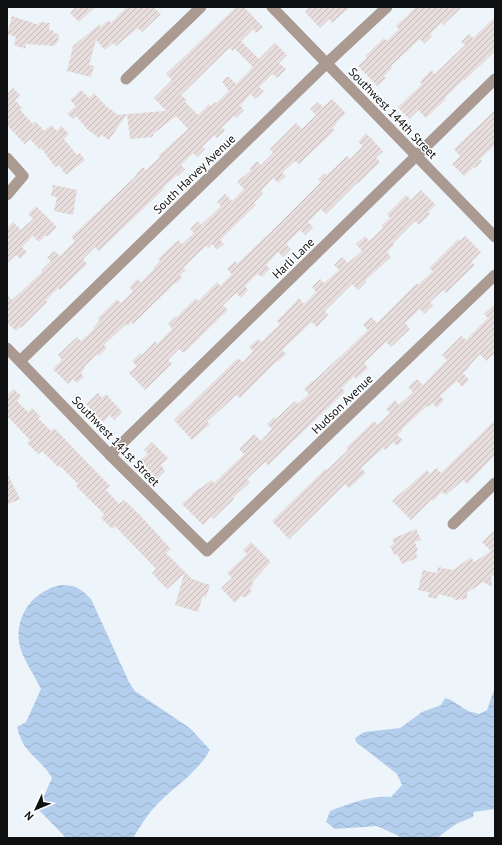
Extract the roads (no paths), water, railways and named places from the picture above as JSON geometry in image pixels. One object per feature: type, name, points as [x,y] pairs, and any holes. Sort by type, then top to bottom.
[{"type":"street","points":[[126,79],[201,7]]},
{"type":"street","name":"Southwest 144th Street","points":[[272,7],[495,237]]},
{"type":"street","name":"South Harvey Avenue","points":[[20,361],[326,63],[387,7]]},
{"type":"street","name":"Harli Lane","points":[[110,455],[495,79]]},
{"type":"street","points":[[7,158],[23,176],[7,195]]},
{"type":"street","name":"Hudson Avenue","points":[[207,551],[495,275]]},
{"type":"street","name":"Southwest 141st Street","points":[[7,348],[110,455],[207,551]]},
{"type":"street","points":[[453,524],[495,483]]},
{"type":"water","points":[[61,585],[78,588],[91,599],[129,682],[135,691],[191,729],[210,750],[190,775],[152,810],[133,838],[66,838],[38,809],[52,778],[45,768],[27,749],[17,727],[26,722],[41,689],[21,650],[19,632],[23,615],[33,600],[49,589]]},
{"type":"water","points":[[494,690],[495,809],[474,812],[473,817],[456,824],[437,838],[403,838],[377,826],[335,829],[326,822],[330,811],[352,803],[376,797],[391,797],[402,785],[397,774],[356,742],[355,738],[364,732],[400,728],[422,712],[441,705],[445,698],[451,700],[468,711],[479,714],[487,710]]}]
